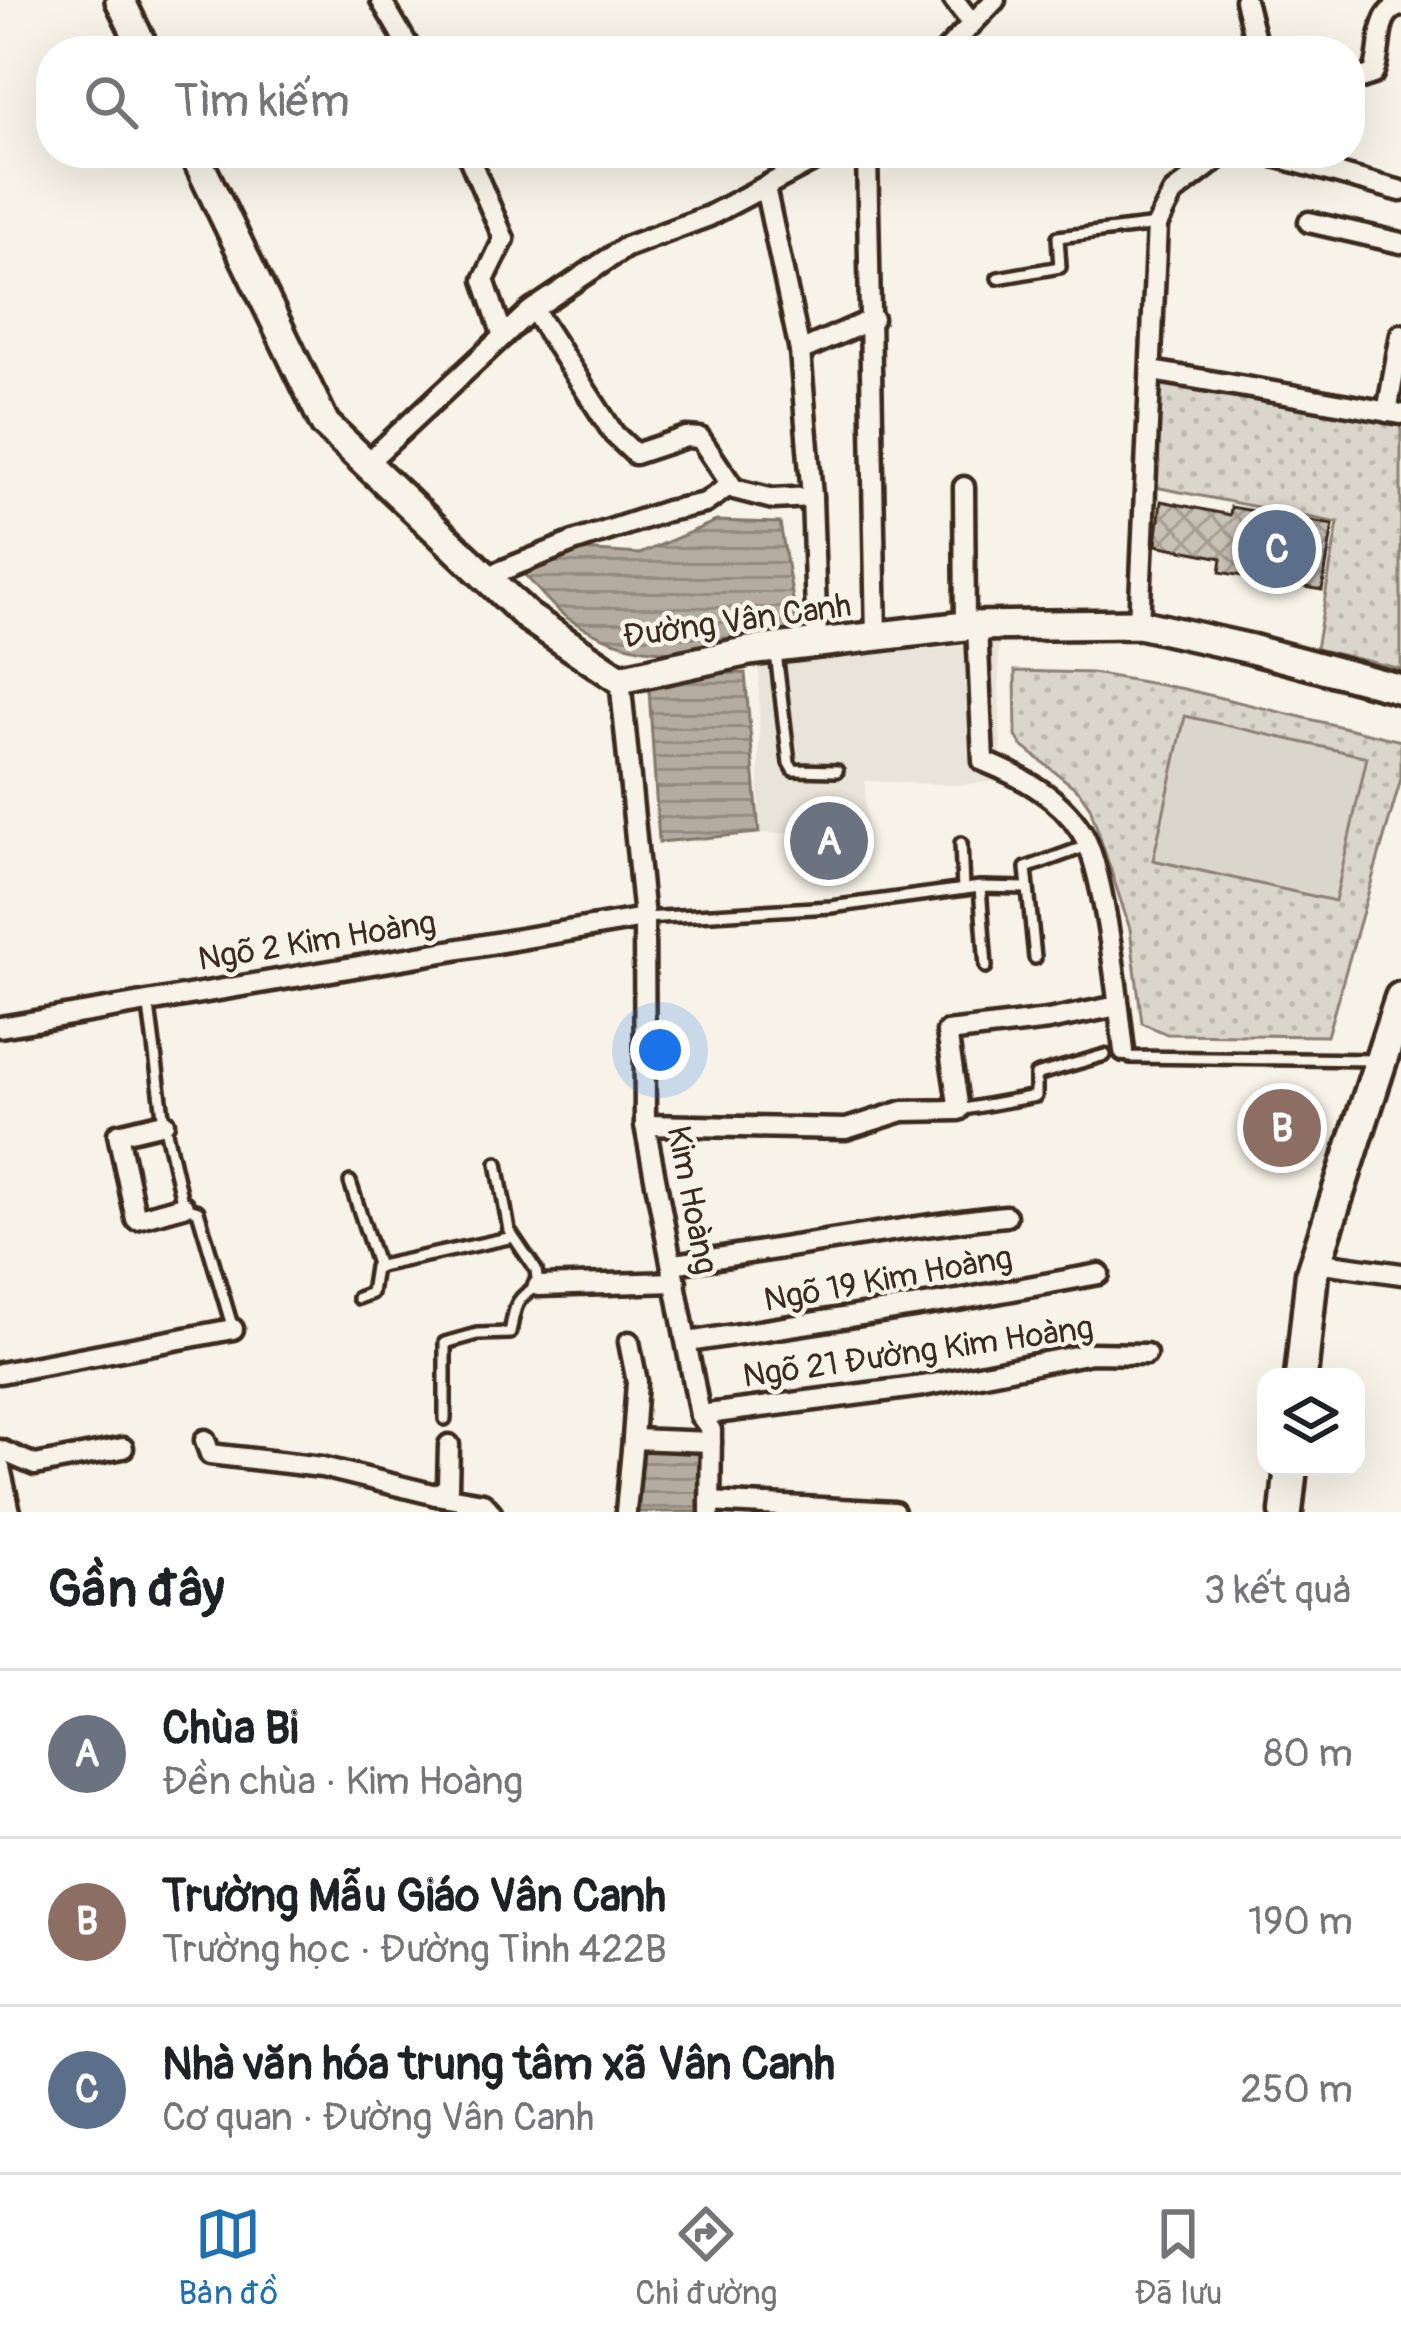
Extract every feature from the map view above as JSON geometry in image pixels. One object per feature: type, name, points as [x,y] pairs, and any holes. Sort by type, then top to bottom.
[{"type":"main road","points":[[1302,1368],[1316,1262],[1401,998]]},
{"type":"main road","points":[[1286,1512],[1290,1476]]},
{"type":"street","points":[[120,0],[138,36]]},
{"type":"street","points":[[381,0],[402,36]]},
{"type":"street","points":[[954,0],[972,23]]},
{"type":"street","points":[[960,36],[995,0]]},
{"type":"street","points":[[1244,0],[1254,36]]},
{"type":"street","points":[[1365,77],[1373,74],[1380,55],[1384,16],[1390,8],[1401,6]]},
{"type":"street","name":"Đường Vân Canh","points":[[201,168],[325,424],[528,617],[620,679],[775,648],[971,626],[1139,624],[1401,689]]},
{"type":"street","points":[[473,168],[504,239],[484,280],[503,336]]},
{"type":"street","points":[[367,463],[533,309],[626,247],[709,216],[800,168]]},
{"type":"street","points":[[868,168],[876,639]]},
{"type":"street","points":[[1139,624],[1157,225],[1173,193],[1206,168]]},
{"type":"street","points":[[1317,168],[1401,191]]},
{"type":"street","points":[[764,187],[800,351],[817,643]]},
{"type":"street","points":[[1309,222],[1401,243]]},
{"type":"street","points":[[533,309],[629,452],[686,437],[700,438],[729,486],[772,499],[812,497]]},
{"type":"street","points":[[800,351],[873,319]]},
{"type":"street","points":[[1151,371],[1394,413],[1401,334]]},
{"type":"street","points":[[486,577],[573,542],[705,503],[729,486]]},
{"type":"street","points":[[964,487],[983,761],[1025,779],[1084,834],[1097,880],[1118,1006],[1114,1053]]},
{"type":"street","name":"Kim Hoàng","points":[[620,679],[644,918],[645,1126],[700,1415],[711,1430],[710,1507]]},
{"type":"street","name":"Ngõ 2 Kim Hoàng","points":[[0,1027],[644,918]]},
{"type":"street","points":[[645,1126],[846,1129],[903,1111],[958,1109],[947,1032],[1118,1006]]},
{"type":"street","points":[[164,1124],[118,1134],[136,1220],[183,1206]]},
{"type":"street","points":[[538,1286],[674,1273],[924,1224],[1006,1216]]},
{"type":"street","points":[[1316,1262],[1401,1274]]},
{"type":"street","name":"Ngõ 19 Kim Hoàng","points":[[688,1342],[1099,1274]]},
{"type":"street","points":[[0,1373],[233,1329]]},
{"type":"street","points":[[626,1512],[637,1382],[628,1342]]},
{"type":"street","name":"Ngõ 21 Đường Kim Hoàng","points":[[700,1415],[923,1386],[1091,1353],[1146,1354]]},
{"type":"street","points":[[633,1439],[711,1442]]},
{"type":"street","points":[[205,1440],[210,1454],[322,1467],[483,1504],[491,1512]]},
{"type":"street","points":[[436,1495],[448,1486],[449,1445]]},
{"type":"street","points":[[0,1450],[35,1465],[123,1448]]},
{"type":"street","points":[[0,1468],[10,1512]]},
{"type":"street","points":[[710,1507],[894,1512]]},
{"type":"lane","points":[[998,278],[1060,267],[1058,237],[1157,225]]},
{"type":"lane","points":[[775,648],[789,764],[803,772],[837,771]]},
{"type":"lane","points":[[961,843],[963,889]]},
{"type":"lane","points":[[1035,958],[1026,868],[1087,846]]},
{"type":"lane","points":[[644,918],[831,907],[980,886],[1026,888]]},
{"type":"lane","points":[[980,886],[986,968]]},
{"type":"lane","points":[[148,999],[164,1124],[183,1206],[198,1211],[233,1329]]},
{"type":"lane","points":[[958,1109],[1036,1096],[1036,1075],[1114,1053],[1381,1060]]},
{"type":"lane","points":[[445,1419],[445,1343],[477,1334],[510,1333],[514,1304],[538,1286],[536,1270],[508,1230],[497,1163]]},
{"type":"lane","points":[[350,1182],[378,1267]]},
{"type":"lane","points":[[358,1298],[371,1293],[372,1269],[514,1237]]},
{"type":"shaded area","points":[[1158,380],[1401,423],[1401,669],[1316,649],[1338,523],[1150,486]]},
{"type":"shaded area","points":[[716,521],[780,523],[799,635],[681,651],[627,645],[569,619],[522,572],[541,561],[581,550],[640,554]]},
{"type":"shaded area","points":[[998,643],[1002,781],[956,785],[865,781],[866,834],[759,833],[759,666]]},
{"type":"shaded area","points":[[1015,671],[1092,673],[1184,689],[1401,741],[1401,779],[1327,1036],[1167,1034],[1142,1023],[1130,929],[1090,807],[1079,791],[1016,736]]},
{"type":"shaded area","points":[[745,673],[759,833],[659,842],[648,675]]},
{"type":"shaded area","points":[[1185,716],[1367,757],[1335,901],[1153,860]]},
{"type":"shaded area","points":[[634,1448],[703,1452],[702,1512],[630,1512]]},
{"type":"building","points":[[1161,501],[1230,515],[1231,507],[1333,525],[1322,590],[1220,572],[1222,558],[1156,545]]},
{"type":"place","name":"Nhà văn hóa trung tâm xã Vân Canh","points":[[1277,549]]},
{"type":"place","name":"Chùa Bi","points":[[829,841]]},
{"type":"place","name":"Trường Mẫu Giáo Vân Canh","points":[[1282,1128]]}]
